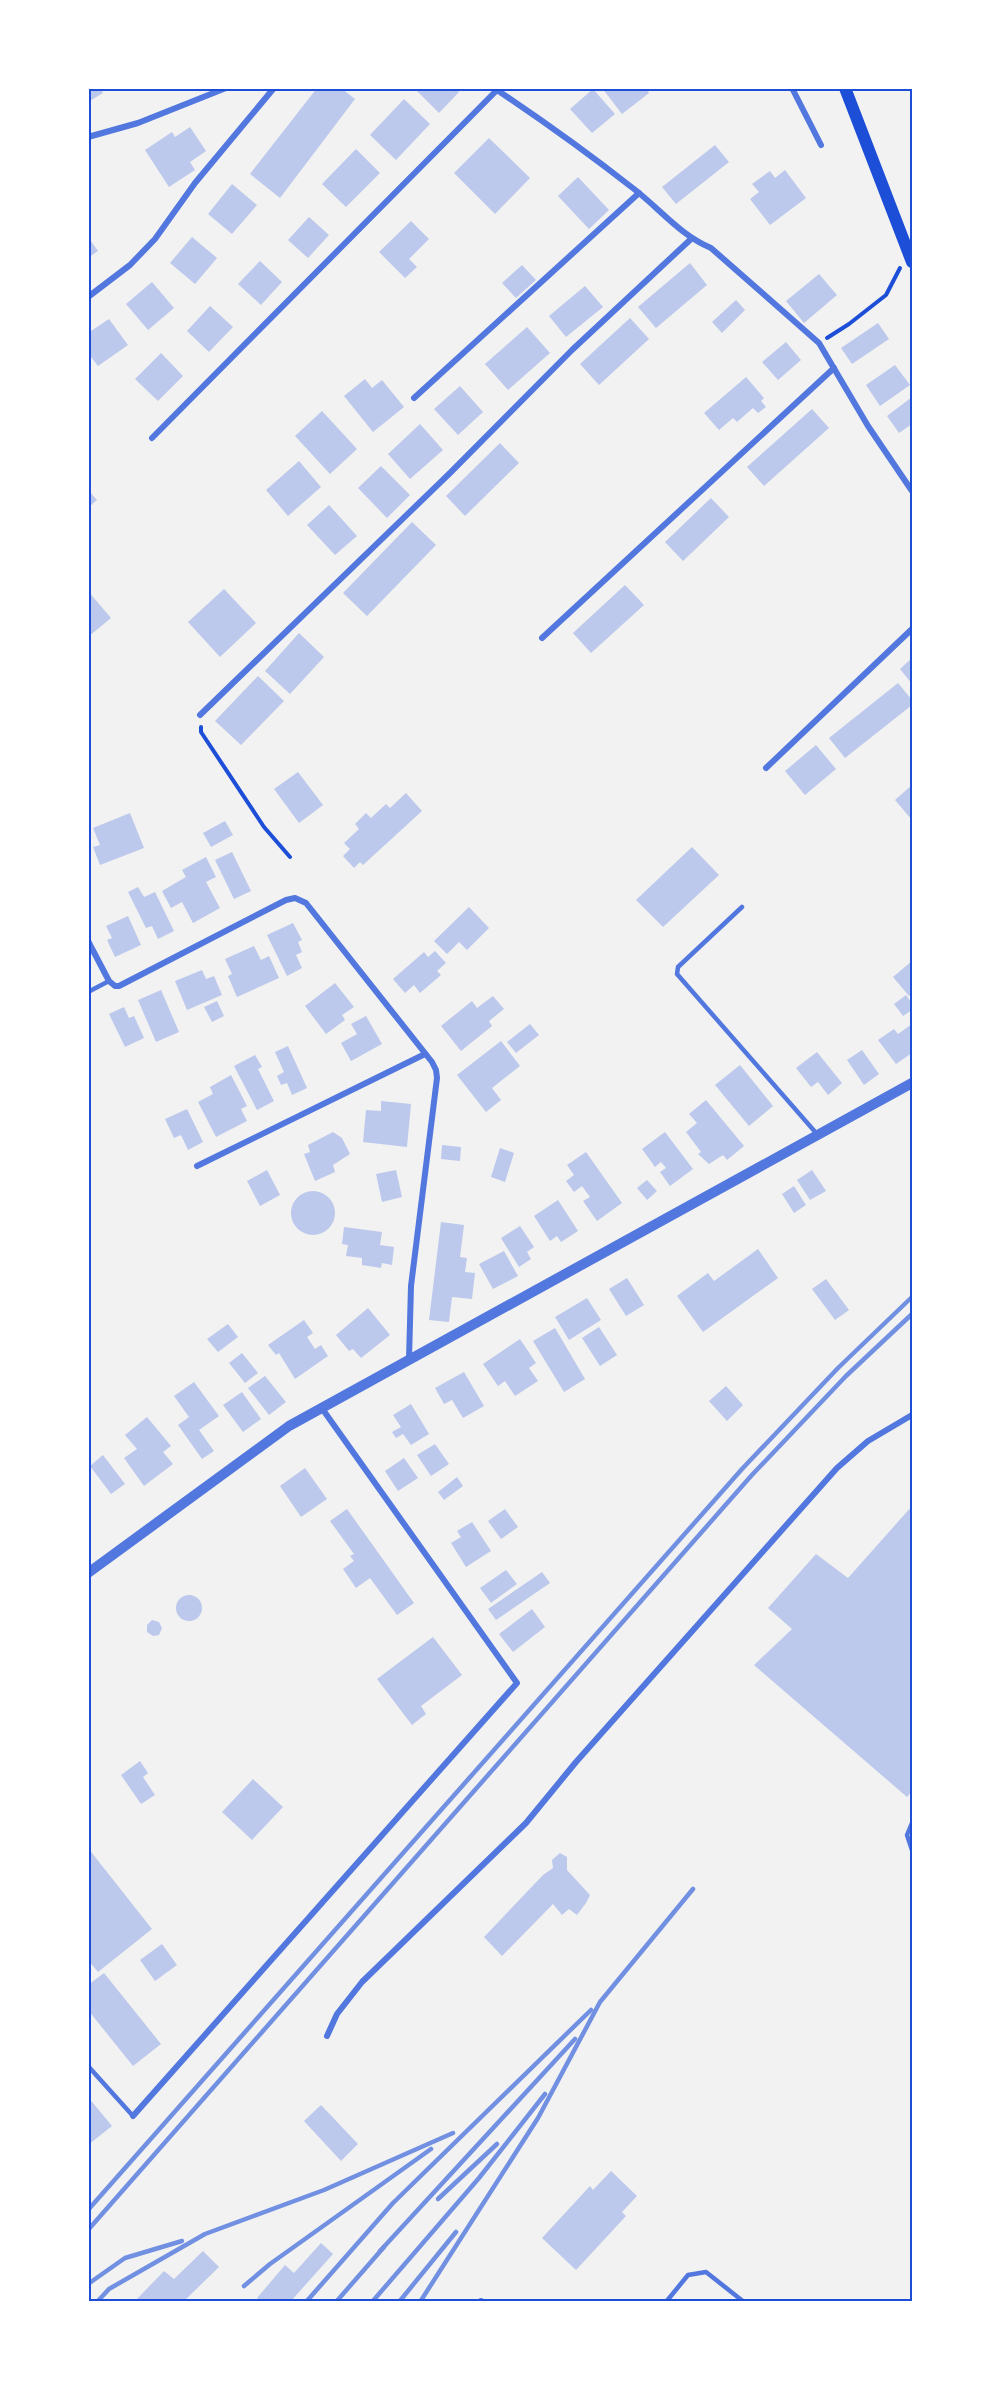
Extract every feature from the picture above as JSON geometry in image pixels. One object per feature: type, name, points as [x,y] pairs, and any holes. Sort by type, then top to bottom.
[{"type":"main road","points":[[845,88],[912,262]]},
{"type":"street","points":[[88,137],[138,123],[226,88]]},
{"type":"street","points":[[88,297],[130,265],[155,239],[195,183],[274,88]]},
{"type":"street","points":[[792,88],[821,145]]},
{"type":"street","points":[[152,438],[495,89],[588,153],[639,193],[691,239],[711,248],[819,343],[868,426],[912,491]]},
{"type":"street","points":[[414,398],[639,193]]},
{"type":"street","points":[[200,715],[450,473],[572,350],[691,239]]},
{"type":"street","points":[[542,638],[834,368]]},
{"type":"street","points":[[766,768],[912,629]]},
{"type":"street","points":[[88,941],[109,981],[115,986],[127,983],[286,900],[295,898],[306,903],[425,1054],[436,1070],[437,1078],[411,1286],[409,1359]]},
{"type":"street","points":[[197,1166],[425,1054]]},
{"type":"street","points":[[88,1573],[289,1426],[912,1083]]},
{"type":"street","points":[[133,2116],[517,1683],[321,1407]]},
{"type":"street","points":[[327,2037],[337,2014],[362,1982],[526,1823],[576,1762],[837,1468],[868,1441],[912,1415]]},
{"type":"lane","points":[[742,907],[678,967],[677,974],[818,1136]]},
{"type":"lane","points":[[88,992],[109,981]]},
{"type":"lane","points":[[912,1823],[906,1835],[912,1850]]},
{"type":"lane","points":[[88,2066],[133,2116]]},
{"type":"lane","points":[[666,2301],[688,2274],[706,2272],[744,2301]]},
{"type":"path","points":[[819,343],[849,324],[886,295],[908,248]]},
{"type":"path","points":[[200,715],[201,732],[264,827],[290,857]]},
{"type":"building","points":[[88,88],[100,88],[103,93],[88,102]]},
{"type":"building","points":[[317,88],[341,88],[355,99],[280,198],[250,174]]},
{"type":"building","points":[[414,88],[456,88],[459,92],[439,113]]},
{"type":"building","points":[[602,88],[646,88],[649,93],[622,114]]},
{"type":"building","points":[[593,89],[615,114],[592,133],[570,109]]},
{"type":"building","points":[[404,99],[430,124],[396,160],[370,135]]},
{"type":"building","points":[[190,127],[206,151],[190,162],[195,170],[169,187],[145,150],[172,132],[175,137]]},
{"type":"building","points":[[489,138],[530,178],[495,214],[454,173]]},
{"type":"building","points":[[715,145],[729,162],[676,204],[662,187]]},
{"type":"building","points":[[356,149],[380,173],[346,207],[322,184]]},
{"type":"building","points":[[785,170],[806,198],[770,225],[750,199],[759,192],[752,184],[770,171],[775,178]]},
{"type":"building","points":[[578,177],[609,210],[589,229],[558,196]]},
{"type":"building","points":[[232,184],[257,205],[232,234],[208,214]]},
{"type":"building","points":[[309,217],[329,235],[308,258],[288,240]]},
{"type":"building","points":[[411,221],[429,239],[409,259],[417,267],[405,278],[379,252]]},
{"type":"building","points":[[88,237],[98,251],[88,258]]},
{"type":"building","points":[[192,237],[217,258],[195,284],[170,263]]},
{"type":"building","points":[[260,261],[282,282],[261,305],[238,284]]},
{"type":"building","points":[[690,263],[707,285],[656,328],[638,307]]},
{"type":"building","points":[[522,265],[536,280],[516,298],[502,283]]},
{"type":"building","points":[[819,274],[837,295],[804,323],[786,301]]},
{"type":"building","points":[[152,282],[174,308],[148,330],[126,304]]},
{"type":"building","points":[[585,286],[603,307],[566,337],[549,316]]},
{"type":"building","points":[[736,300],[745,310],[722,333],[712,322]]},
{"type":"building","points":[[210,306],[233,327],[209,352],[187,331]]},
{"type":"building","points":[[630,318],[649,339],[599,385],[580,364]]},
{"type":"building","points":[[109,319],[128,345],[98,366],[88,353],[88,333]]},
{"type":"building","points":[[878,323],[889,339],[852,364],[841,348]]},
{"type":"building","points":[[527,327],[550,353],[508,390],[485,364]]},
{"type":"building","points":[[786,342],[801,360],[778,380],[762,362]]},
{"type":"building","points":[[161,353],[183,376],[158,401],[135,379]]},
{"type":"building","points":[[895,365],[910,385],[880,406],[866,385]]},
{"type":"building","points":[[746,377],[764,398],[761,401],[766,407],[758,413],[753,408],[737,422],[733,418],[719,430],[704,413]]},
{"type":"building","points":[[365,379],[372,388],[382,380],[404,407],[373,432],[344,396]]},
{"type":"building","points":[[460,386],[483,412],[458,435],[434,409]]},
{"type":"building","points":[[912,397],[912,424],[899,433],[887,416]]},
{"type":"building","points":[[812,409],[829,428],[764,486],[747,467]]},
{"type":"building","points":[[322,411],[357,449],[330,474],[295,436]]},
{"type":"building","points":[[420,424],[443,450],[410,479],[388,454]]},
{"type":"building","points":[[500,443],[519,463],[465,516],[446,496]]},
{"type":"building","points":[[299,461],[321,487],[288,516],[266,490]]},
{"type":"building","points":[[381,466],[410,495],[387,518],[358,488]]},
{"type":"building","points":[[88,490],[97,500],[88,508]]},
{"type":"building","points":[[711,498],[729,517],[683,561],[665,542]]},
{"type":"building","points":[[329,505],[357,536],[335,555],[307,525]]},
{"type":"building","points":[[412,522],[436,545],[367,616],[343,593]]},
{"type":"building","points":[[625,585],[644,605],[591,653],[573,633]]},
{"type":"building","points":[[224,589],[256,623],[220,657],[188,622]]},
{"type":"building","points":[[88,591],[111,618],[88,637]]},
{"type":"building","points":[[299,633],[324,657],[290,694],[265,671]]},
{"type":"building","points":[[912,658],[912,684],[900,669]]},
{"type":"building","points":[[258,676],[284,701],[241,745],[215,721]]},
{"type":"building","points":[[898,683],[912,700],[912,705],[845,758],[829,738]]},
{"type":"building","points":[[816,745],[836,769],[805,795],[785,771]]},
{"type":"building","points":[[298,772],[323,805],[299,823],[274,789]]},
{"type":"building","points":[[912,785],[912,820],[895,800]]},
{"type":"building","points":[[406,793],[422,811],[363,865],[360,862],[354,868],[343,856],[350,849],[344,843],[359,829],[355,824],[366,813],[371,818],[386,804],[390,808]]},
{"type":"building","points":[[130,813],[144,848],[100,865],[93,847],[100,845],[93,828]]},
{"type":"building","points":[[225,821],[233,835],[211,847],[203,833]]},
{"type":"building","points":[[692,847],[719,875],[663,927],[636,900]]},
{"type":"building","points":[[232,852],[251,891],[234,899],[215,860]]},
{"type":"building","points":[[206,857],[216,877],[206,882],[220,908],[193,923],[182,902],[171,908],[162,891],[186,877],[182,870]]},
{"type":"building","points":[[138,887],[144,897],[155,892],[174,931],[158,939],[152,926],[146,928],[128,892]]},
{"type":"building","points":[[469,907],[489,928],[467,950],[459,942],[447,954],[434,941]]},
{"type":"building","points":[[128,916],[141,945],[115,957],[107,940],[112,938],[106,926]]},
{"type":"building","points":[[293,923],[302,940],[298,942],[302,952],[296,955],[302,968],[287,976],[267,935]]},
{"type":"building","points":[[254,946],[261,960],[269,956],[279,978],[237,997],[228,976],[232,974],[225,959]]},
{"type":"building","points":[[435,951],[446,963],[437,971],[441,975],[420,993],[414,985],[405,993],[393,979],[424,952],[428,957]]},
{"type":"building","points":[[912,961],[912,994],[909,996],[893,977]]},
{"type":"building","points":[[202,970],[206,979],[214,976],[222,995],[187,1010],[175,981]]},
{"type":"building","points":[[335,983],[354,1007],[342,1015],[345,1020],[326,1034],[305,1006]]},
{"type":"building","points":[[161,990],[179,1032],[156,1042],[138,1000]]},
{"type":"building","points":[[906,995],[912,1004],[912,1010],[903,1016],[894,1004]]},
{"type":"building","points":[[493,996],[504,1009],[489,1021],[492,1026],[461,1051],[441,1026],[472,1001],[477,1008]]},
{"type":"building","points":[[217,1001],[224,1016],[212,1022],[204,1007]]},
{"type":"building","points":[[124,1007],[129,1018],[134,1016],[144,1038],[125,1047],[109,1014]]},
{"type":"building","points":[[366,1016],[382,1044],[351,1061],[341,1043],[357,1034],[351,1024]]},
{"type":"building","points":[[530,1024],[539,1035],[516,1053],[507,1042]]},
{"type":"building","points":[[912,1024],[912,1053],[896,1064],[878,1040],[894,1029],[898,1034]]},
{"type":"building","points":[[501,1041],[520,1066],[492,1088],[501,1100],[486,1112],[457,1075]]},
{"type":"building","points":[[288,1046],[307,1088],[292,1095],[287,1083],[281,1085],[277,1076],[284,1072],[275,1052]]},
{"type":"building","points":[[862,1050],[879,1074],[864,1085],[847,1060]]},
{"type":"building","points":[[817,1052],[842,1083],[828,1095],[818,1082],[811,1087],[796,1068]]},
{"type":"building","points":[[255,1055],[262,1067],[258,1069],[274,1101],[257,1110],[234,1066]]},
{"type":"building","points":[[740,1065],[773,1106],[749,1126],[715,1085]]},
{"type":"building","points":[[231,1075],[247,1106],[241,1109],[247,1121],[216,1137],[198,1102],[213,1094],[210,1087]]},
{"type":"building","points":[[706,1100],[744,1146],[727,1160],[723,1155],[709,1164],[698,1154],[701,1152],[686,1132],[697,1123],[689,1114]]},
{"type":"building","points":[[381,1101],[411,1104],[407,1147],[363,1142],[366,1110],[381,1111]]},
{"type":"building","points":[[187,1109],[203,1142],[188,1150],[181,1135],[174,1138],[165,1119]]},
{"type":"building","points":[[333,1132],[342,1138],[350,1154],[333,1165],[335,1172],[315,1181],[304,1154],[310,1152],[308,1145]]},
{"type":"building","points":[[665,1132],[693,1169],[670,1186],[660,1172],[666,1168],[661,1162],[655,1167],[642,1149]]},
{"type":"building","points":[[442,1145],[461,1147],[460,1161],[441,1159]]},
{"type":"building","points":[[500,1148],[514,1153],[505,1182],[491,1177]]},
{"type":"building","points":[[586,1152],[622,1203],[597,1221],[583,1201],[590,1197],[582,1186],[574,1192],[566,1181],[574,1175],[567,1165]]},
{"type":"building","points":[[267,1170],[280,1195],[260,1206],[247,1181]]},
{"type":"building","points":[[396,1170],[402,1197],[382,1202],[376,1174]]},
{"type":"building","points":[[812,1170],[826,1191],[810,1200],[797,1180]]},
{"type":"building","points":[[647,1180],[657,1191],[647,1200],[637,1188]]},
{"type":"building","points":[[794,1186],[806,1205],[794,1213],[782,1194]]},
{"type":"building","points":[[313,1191],[328,1198],[335,1213],[328,1228],[313,1235],[298,1228],[291,1213],[298,1198]]},
{"type":"building","points":[[558,1200],[578,1231],[561,1242],[557,1236],[550,1241],[534,1216]]},
{"type":"building","points":[[441,1222],[464,1225],[460,1257],[467,1258],[465,1272],[475,1273],[472,1299],[452,1297],[449,1322],[429,1320]]},
{"type":"building","points":[[520,1226],[534,1247],[527,1252],[531,1259],[519,1267],[501,1238]]},
{"type":"building","points":[[344,1227],[382,1232],[380,1245],[394,1247],[392,1265],[382,1263],[381,1268],[362,1265],[362,1258],[346,1256],[348,1245],[342,1244]]},
{"type":"building","points":[[758,1249],[778,1278],[703,1332],[677,1296],[708,1273],[714,1281]]},
{"type":"building","points":[[504,1251],[518,1276],[493,1289],[479,1264]]},
{"type":"building","points":[[627,1278],[644,1305],[626,1316],[609,1289]]},
{"type":"building","points":[[826,1279],[849,1310],[835,1320],[812,1289]]},
{"type":"building","points":[[587,1298],[601,1320],[569,1340],[555,1317]]},
{"type":"building","points":[[368,1308],[390,1335],[361,1358],[353,1349],[349,1351],[336,1335]]},
{"type":"building","points":[[304,1320],[313,1333],[307,1337],[315,1349],[321,1345],[328,1356],[295,1379],[279,1353],[276,1355],[268,1345]]},
{"type":"building","points":[[228,1324],[238,1337],[218,1352],[207,1339]]},
{"type":"building","points":[[599,1327],[617,1355],[600,1366],[582,1338]]},
{"type":"building","points":[[555,1328],[585,1379],[564,1392],[533,1341]]},
{"type":"building","points":[[520,1339],[536,1363],[529,1368],[538,1381],[515,1396],[505,1381],[498,1386],[483,1364]]},
{"type":"building","points":[[242,1353],[258,1373],[245,1383],[229,1363]]},
{"type":"building","points":[[464,1372],[484,1406],[463,1418],[452,1400],[444,1404],[435,1388]]},
{"type":"building","points":[[265,1376],[286,1402],[269,1415],[248,1388]]},
{"type":"building","points":[[194,1382],[219,1416],[199,1430],[214,1451],[202,1459],[178,1425],[189,1417],[174,1396]]},
{"type":"building","points":[[726,1386],[743,1405],[727,1421],[709,1401]]},
{"type":"building","points":[[242,1392],[261,1419],[243,1432],[223,1405]]},
{"type":"building","points":[[411,1404],[429,1434],[411,1445],[403,1434],[396,1438],[392,1432],[401,1427],[393,1415]]},
{"type":"building","points":[[147,1417],[171,1446],[163,1452],[173,1464],[144,1486],[124,1458],[137,1449],[125,1435]]},
{"type":"building","points":[[435,1444],[449,1464],[431,1476],[417,1455]]},
{"type":"building","points":[[103,1455],[125,1484],[111,1494],[90,1466]]},
{"type":"building","points":[[404,1458],[418,1478],[398,1491],[385,1471]]},
{"type":"building","points":[[305,1468],[327,1499],[301,1517],[280,1486]]},
{"type":"building","points":[[457,1477],[463,1486],[444,1500],[438,1492]]},
{"type":"building","points":[[912,1506],[912,1791],[907,1797],[754,1665],[792,1629],[768,1608],[816,1554],[848,1578]]},
{"type":"building","points":[[347,1509],[414,1603],[397,1615],[370,1578],[356,1588],[343,1569],[354,1561],[350,1556],[354,1554],[330,1521]]},
{"type":"building","points":[[505,1509],[518,1527],[501,1539],[488,1521]]},
{"type":"building","points":[[472,1522],[491,1551],[466,1567],[451,1543],[461,1537],[457,1531]]},
{"type":"building","points":[[506,1570],[517,1584],[491,1603],[480,1588]]},
{"type":"building","points":[[542,1572],[550,1583],[496,1620],[488,1609]]},
{"type":"building","points":[[189,1595],[198,1599],[202,1608],[198,1617],[189,1621],[180,1617],[176,1608],[180,1599]]},
{"type":"building","points":[[532,1609],[545,1627],[513,1652],[499,1634]]},
{"type":"building","points":[[152,1620],[159,1622],[162,1628],[159,1635],[153,1636],[147,1632],[147,1625]]},
{"type":"building","points":[[433,1637],[462,1675],[421,1706],[426,1714],[412,1725],[377,1679]]},
{"type":"building","points":[[140,1761],[148,1773],[143,1777],[155,1795],[141,1804],[121,1775]]},
{"type":"building","points":[[253,1779],[283,1807],[252,1840],[222,1812]]},
{"type":"building","points":[[88,1848],[152,1929],[98,1972],[88,1960]]},
{"type":"building","points":[[560,1853],[567,1857],[567,1870],[590,1895],[586,1903],[577,1915],[569,1909],[562,1915],[553,1904],[502,1956],[484,1937],[543,1875],[553,1868],[552,1860]]},
{"type":"building","points":[[162,1944],[177,1965],[155,1981],[140,1960]]},
{"type":"building","points":[[104,1973],[161,2044],[133,2066],[88,2010],[88,1985]]},
{"type":"building","points":[[88,2097],[112,2126],[88,2145]]},
{"type":"building","points":[[321,2105],[358,2144],[341,2161],[304,2121]]},
{"type":"building","points":[[611,2171],[637,2196],[622,2212],[626,2216],[576,2270],[542,2238],[590,2186],[593,2190]]},
{"type":"building","points":[[321,2243],[333,2254],[291,2301],[261,2301],[257,2298],[285,2265],[294,2273]]},
{"type":"building","points":[[203,2251],[219,2267],[184,2301],[135,2301],[164,2271],[174,2279]]},
{"type":"railway","points":[[88,2210],[742,1469],[838,1368],[912,1297]]},
{"type":"railway","points":[[88,2230],[751,1476],[846,1376],[912,1314]]},
{"type":"railway","points":[[420,2302],[538,2118],[600,2002],[693,1889]]},
{"type":"railway","points":[[306,2302],[393,2203],[591,2010]]},
{"type":"railway","points":[[380,2251],[575,2039]]},
{"type":"railway","points":[[372,2302],[479,2178],[545,2094]]},
{"type":"railway","points":[[97,2302],[109,2289],[205,2234],[324,2190],[453,2133]]},
{"type":"railway","points":[[438,2199],[497,2144]]},
{"type":"railway","points":[[244,2286],[270,2264],[431,2149]]},
{"type":"railway","points":[[399,2302],[456,2232]]},
{"type":"railway","points":[[88,2284],[125,2258],[182,2241]]},
{"type":"railway","points":[[336,2302],[384,2247]]}]
